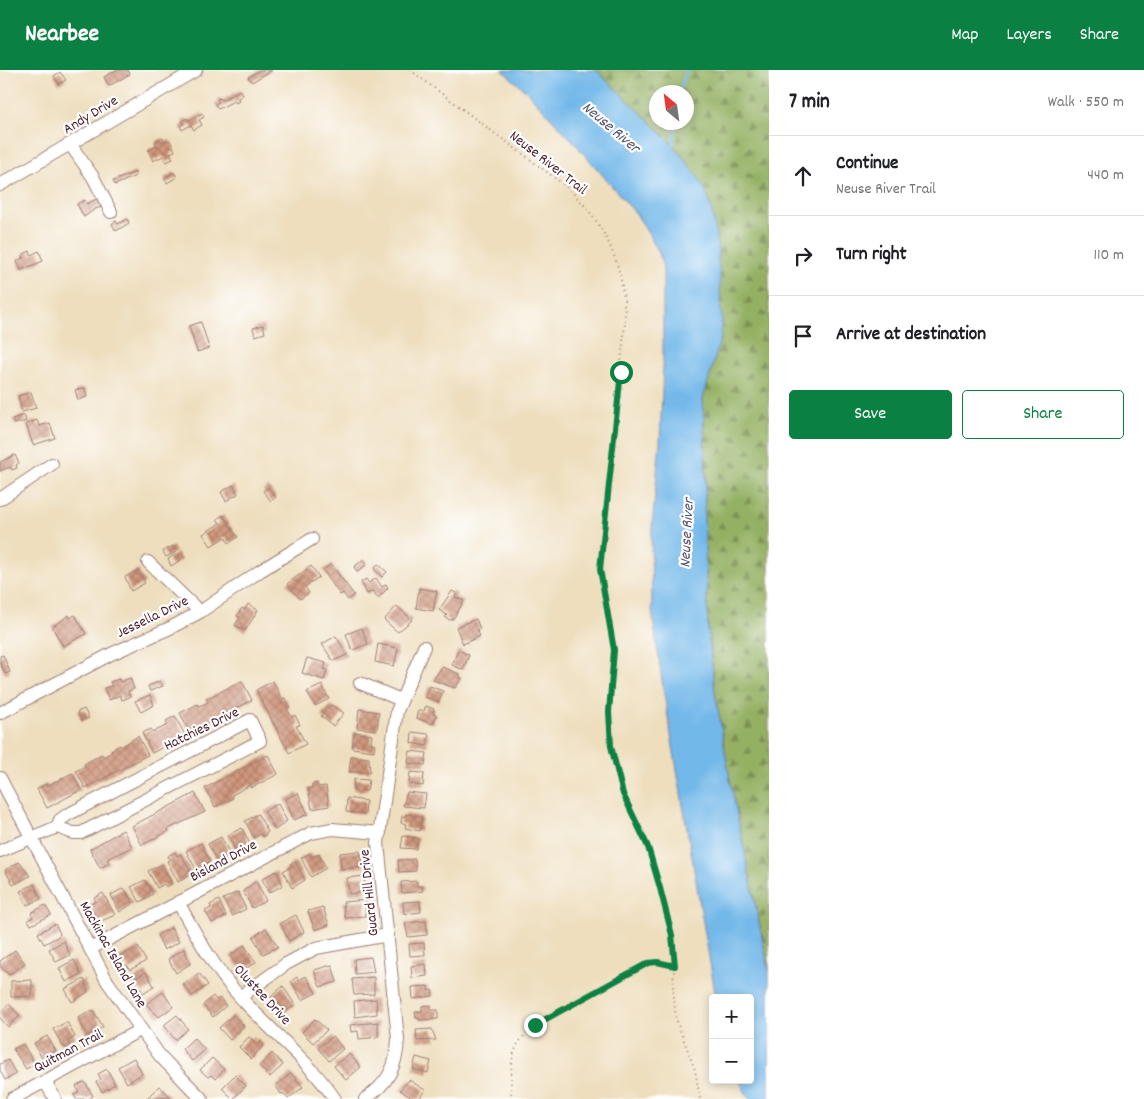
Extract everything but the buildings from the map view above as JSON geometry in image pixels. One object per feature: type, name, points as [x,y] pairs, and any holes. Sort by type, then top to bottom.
[{"type":"street","name":"Andy Drive","points":[[0,185],[196,70]]},
{"type":"street","points":[[70,144],[93,177],[111,212]]},
{"type":"street","points":[[0,499],[52,464]]},
{"type":"street","name":"Jessella Drive","points":[[0,713],[111,654],[170,628],[200,612],[260,571],[312,540]]},
{"type":"street","points":[[148,562],[200,612]]},
{"type":"street","name":"Guard Hill Drive","points":[[370,1098],[389,1076],[398,1053],[378,843],[401,700],[424,647]]},
{"type":"street","points":[[360,683],[401,700]]},
{"type":"street","name":"Hatchies Drive","points":[[0,851],[58,827],[73,833],[81,833],[260,741],[250,720],[67,815],[60,820],[58,827]]},
{"type":"street","name":"Mackinac Island Lane","points":[[0,778],[33,837],[107,981],[160,1056],[202,1099]]},
{"type":"street","name":"Bisland Drive","points":[[90,949],[312,833],[332,829],[380,833]]},
{"type":"street","name":"Olustee Drive","points":[[178,902],[216,966],[240,997],[313,1069],[335,1099]]},
{"type":"street","points":[[240,997],[286,964],[316,948],[388,936]]},
{"type":"street","name":"Quitman Trail","points":[[12,1099],[140,1030]]},
{"type":"street","points":[[45,1081],[54,1099]]},
{"type":"path","name":"Neuse River Trail","points":[[410,70],[563,184],[583,202],[610,245],[620,273],[625,303],[625,323],[600,569],[614,650],[610,732],[617,778],[648,847],[668,918],[675,952],[673,989],[676,1019],[695,1070],[700,1099]]},
{"type":"path","points":[[511,1099],[514,1048],[523,1035],[535,1025],[648,963],[657,962],[675,966]]},
{"type":"green space","points":[[596,70],[769,70],[769,971],[730,780],[715,692],[708,630],[704,516],[706,478],[703,398],[721,337],[722,323],[710,205],[673,145],[658,130],[694,130],[694,85],[649,85],[649,122]]},
{"type":"water","name":"Neuse River","points":[[502,70],[596,70],[649,121],[649,130],[658,130],[682,156],[704,188],[713,217],[722,323],[721,337],[703,399],[706,478],[704,516],[708,630],[715,692],[730,780],[769,971],[769,1099],[749,1099],[741,1084],[754,1084],[754,994],[715,994],[664,694],[652,611],[651,538],[660,442],[663,366],[663,268],[659,252],[637,215],[572,140],[527,92]]},
{"type":"waterway","points":[[682,85],[687,70]]},
{"type":"waterway","points":[[670,146],[673,145],[675,130]]},
{"type":"route","points":[[535,1025],[610,982],[622,978],[648,963],[657,962],[675,966],[672,935],[652,858],[617,778],[611,746],[609,712],[614,650],[600,582],[600,556],[621,372]]}]
